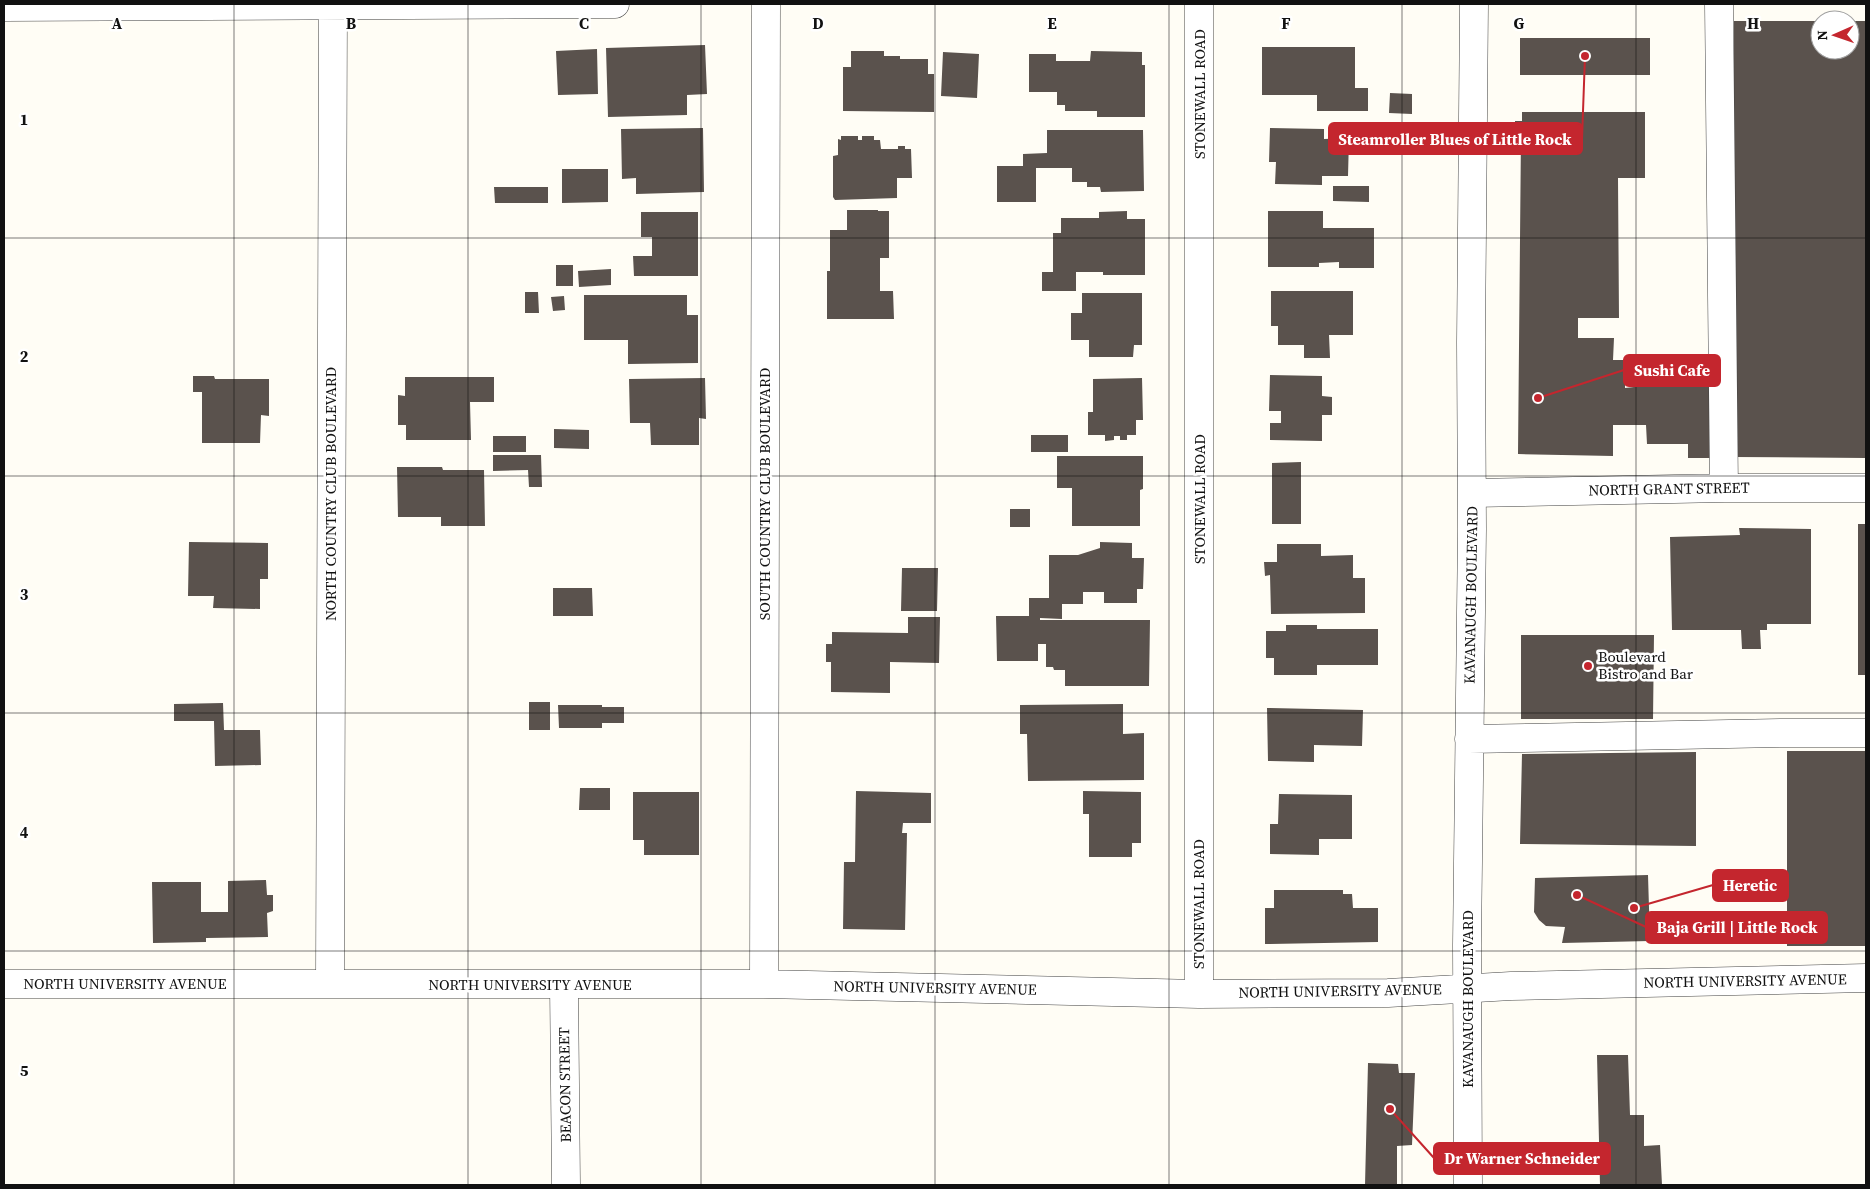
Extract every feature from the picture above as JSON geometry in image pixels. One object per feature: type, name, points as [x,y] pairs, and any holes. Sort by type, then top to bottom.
[{"type":"street","name":"NORTH COUNTRY CLUB BOULEVARD","points":[[330,984],[333,4]]},
{"type":"street","points":[[4,7],[615,4]]},
{"type":"street","name":"SOUTH COUNTRY CLUB BOULEVARD","points":[[764,984],[766,4]]},
{"type":"street","name":"STONEWALL ROAD","points":[[1199,4],[1199,994]]},
{"type":"street","name":"KAVANAUGH BOULEVARD","points":[[1468,1185],[1468,739],[1472,492],[1471,342],[1474,4]]},
{"type":"street","points":[[1719,4],[1724,488]]},
{"type":"street","name":"NORTH GRANT STREET","points":[[1472,492],[1866,488]]},
{"type":"street","points":[[1468,739],[1866,733]]},
{"type":"street","name":"NORTH UNIVERSITY AVENUE","points":[[4,984],[764,984],[1199,994],[1388,992],[1468,987],[1866,978]]},
{"type":"street","name":"BEACON STREET","points":[[564,985],[566,1185]]},
{"type":"building","points":[[1734,21],[1810,21],[1810,60],[1860,60],[1860,21],[1866,21],[1866,458],[1734,457]]},
{"type":"building","points":[[1520,38],[1650,38],[1650,75],[1520,75]]},
{"type":"building","points":[[705,45],[707,94],[687,95],[687,115],[608,117],[606,48]]},
{"type":"building","points":[[1262,47],[1355,47],[1355,88],[1368,88],[1368,111],[1317,111],[1317,95],[1262,95]]},
{"type":"building","points":[[597,49],[598,94],[558,95],[556,51]]},
{"type":"building","points":[[851,51],[884,51],[884,56],[900,56],[900,59],[928,59],[928,74],[934,74],[934,112],[843,111],[843,67],[851,67]]},
{"type":"building","points":[[1091,51],[1142,52],[1142,65],[1145,65],[1145,117],[1097,117],[1097,111],[1065,111],[1065,105],[1057,105],[1057,92],[1029,92],[1029,54],[1056,54],[1056,61],[1090,61]]},
{"type":"building","points":[[943,52],[979,54],[977,98],[941,96]]},
{"type":"building","points":[[1390,93],[1412,94],[1412,114],[1389,113]]},
{"type":"building","points":[[1522,112],[1645,112],[1645,178],[1618,178],[1619,318],[1578,318],[1578,338],[1614,338],[1613,360],[1625,360],[1625,388],[1634,387],[1634,363],[1714,363],[1717,458],[1688,458],[1688,444],[1647,444],[1646,425],[1613,425],[1613,456],[1518,454],[1521,133],[1515,133],[1515,121],[1522,121]]},
{"type":"building","points":[[703,128],[704,192],[636,194],[636,178],[622,179],[621,129]]},
{"type":"building","points":[[1270,128],[1324,129],[1324,139],[1349,138],[1348,176],[1322,176],[1322,185],[1275,184],[1276,162],[1269,162]]},
{"type":"building","points":[[1047,130],[1143,130],[1144,191],[1101,192],[1100,187],[1087,187],[1087,182],[1072,182],[1072,168],[1036,168],[1036,202],[997,202],[997,166],[1023,166],[1023,154],[1047,153]]},
{"type":"building","points":[[841,136],[858,136],[858,140],[862,140],[862,136],[874,136],[874,140],[880,140],[881,149],[898,149],[898,146],[905,146],[905,149],[911,149],[912,178],[897,178],[897,198],[835,200],[833,197],[833,156],[838,155],[838,139],[841,140]]},
{"type":"building","points":[[562,169],[608,169],[608,202],[562,203]]},
{"type":"building","points":[[1333,186],[1369,186],[1369,202],[1333,201]]},
{"type":"building","points":[[494,187],[548,187],[548,203],[495,203]]},
{"type":"building","points":[[847,210],[889,211],[889,258],[880,258],[880,291],[893,291],[894,319],[827,319],[827,271],[830,271],[830,230],[847,230]]},
{"type":"building","points":[[1127,211],[1127,219],[1145,219],[1145,275],[1103,275],[1103,272],[1076,272],[1076,291],[1042,291],[1042,272],[1053,272],[1053,233],[1061,233],[1061,218],[1099,218],[1099,212]]},
{"type":"building","points":[[1268,211],[1323,211],[1323,228],[1374,228],[1374,268],[1339,268],[1339,262],[1319,263],[1319,267],[1268,267]]},
{"type":"building","points":[[641,212],[698,212],[698,276],[634,276],[633,256],[652,256],[652,237],[641,237]]},
{"type":"building","points":[[556,265],[573,265],[573,286],[556,286]]},
{"type":"building","points":[[611,269],[611,285],[579,287],[578,271]]},
{"type":"building","points":[[1271,291],[1353,291],[1353,335],[1329,335],[1330,358],[1304,358],[1304,345],[1278,345],[1278,326],[1271,326]]},
{"type":"building","points":[[525,292],[538,292],[539,313],[525,313]]},
{"type":"building","points":[[1082,293],[1142,293],[1142,345],[1134,345],[1133,357],[1089,357],[1089,340],[1071,340],[1071,313],[1082,313]]},
{"type":"building","points":[[584,295],[687,295],[687,315],[698,315],[698,363],[628,364],[628,340],[584,340]]},
{"type":"building","points":[[564,296],[565,310],[553,311],[551,297]]},
{"type":"building","points":[[1270,375],[1322,376],[1322,396],[1332,397],[1332,415],[1322,415],[1322,441],[1270,440],[1270,423],[1281,423],[1281,411],[1269,411]]},
{"type":"building","points":[[193,376],[214,376],[215,379],[269,379],[269,416],[261,415],[260,443],[202,443],[202,392],[193,392]]},
{"type":"building","points":[[405,377],[494,377],[494,402],[470,402],[471,440],[406,440],[406,425],[398,425],[398,395],[405,396]]},
{"type":"building","points":[[705,378],[706,419],[699,418],[699,445],[651,445],[650,423],[630,423],[629,379]]},
{"type":"building","points":[[1142,378],[1143,420],[1136,420],[1136,435],[1127,435],[1127,440],[1120,440],[1120,436],[1114,436],[1114,440],[1105,441],[1105,435],[1088,435],[1088,412],[1093,412],[1093,379]]},
{"type":"building","points":[[554,429],[589,430],[589,449],[554,448]]},
{"type":"building","points":[[1031,435],[1068,435],[1068,452],[1031,452]]},
{"type":"building","points":[[493,436],[526,436],[526,452],[493,452]]},
{"type":"building","points":[[493,455],[541,455],[542,487],[529,487],[528,470],[493,471]]},
{"type":"building","points":[[1057,456],[1143,456],[1143,489],[1140,490],[1140,526],[1072,526],[1072,488],[1057,488]]},
{"type":"building","points":[[1301,462],[1301,524],[1272,524],[1272,463]]},
{"type":"building","points":[[397,467],[442,467],[443,470],[484,470],[485,526],[441,526],[441,517],[398,517]]},
{"type":"building","points":[[1010,509],[1030,509],[1030,527],[1010,527]]},
{"type":"building","points":[[1858,524],[1866,524],[1866,675],[1858,675]]},
{"type":"building","points":[[1739,528],[1811,529],[1811,624],[1767,624],[1767,630],[1760,630],[1761,649],[1742,649],[1741,630],[1672,630],[1670,537],[1740,535]]},
{"type":"building","points":[[189,542],[268,543],[268,579],[260,579],[260,609],[213,608],[214,596],[188,596]]},
{"type":"building","points":[[1100,542],[1132,543],[1132,558],[1144,558],[1143,589],[1137,589],[1137,603],[1104,603],[1104,592],[1083,592],[1083,604],[1062,604],[1062,619],[1040,618],[1040,620],[1150,620],[1149,686],[1065,686],[1065,670],[1054,670],[1053,667],[1046,667],[1046,644],[1038,644],[1038,661],[997,661],[996,616],[1029,616],[1029,598],[1049,598],[1049,555],[1078,555],[1100,548]]},
{"type":"building","points":[[1277,544],[1321,544],[1321,556],[1353,555],[1353,578],[1365,578],[1365,613],[1271,614],[1270,575],[1265,576],[1264,562],[1277,562]]},
{"type":"building","points":[[902,568],[938,568],[937,611],[901,611]]},
{"type":"building","points":[[553,588],[592,588],[593,616],[553,616]]},
{"type":"building","points":[[908,617],[940,617],[939,663],[890,662],[890,693],[831,692],[831,662],[826,662],[826,644],[832,644],[832,632],[908,633]]},
{"type":"building","points":[[1286,625],[1317,625],[1317,629],[1378,629],[1378,665],[1317,665],[1317,675],[1274,675],[1274,658],[1266,658],[1266,631],[1286,631]]},
{"type":"building","points":[[1521,635],[1654,635],[1653,719],[1521,719]]},
{"type":"building","points":[[529,702],[550,702],[550,730],[529,730]]},
{"type":"building","points":[[223,703],[224,730],[260,730],[261,765],[215,766],[214,721],[174,721],[174,704]]},
{"type":"building","points":[[1123,704],[1123,734],[1144,733],[1144,780],[1028,781],[1027,734],[1020,734],[1020,705]]},
{"type":"building","points":[[558,705],[624,707],[624,723],[602,723],[602,728],[559,728]]},
{"type":"building","points":[[1267,708],[1363,710],[1362,746],[1314,745],[1314,762],[1268,761]]},
{"type":"building","points":[[1787,751],[1866,751],[1866,946],[1787,946]]},
{"type":"building","points":[[1696,752],[1696,846],[1520,844],[1522,754]]},
{"type":"building","points":[[580,788],[610,788],[610,810],[579,810]]},
{"type":"building","points":[[856,791],[931,793],[931,823],[903,823],[902,833],[907,833],[905,930],[843,929],[844,862],[855,862]]},
{"type":"building","points":[[1083,791],[1141,792],[1141,843],[1132,843],[1132,857],[1089,857],[1089,814],[1083,814]]},
{"type":"building","points":[[633,792],[699,792],[699,855],[644,855],[644,840],[633,840]]},
{"type":"building","points":[[1279,794],[1352,795],[1352,839],[1319,839],[1319,855],[1270,854],[1270,824],[1278,824]]},
{"type":"building","points":[[1648,875],[1650,941],[1562,943],[1565,927],[1546,926],[1534,912],[1535,878]]},
{"type":"building","points":[[266,880],[267,895],[273,895],[273,911],[267,913],[268,937],[206,938],[206,942],[153,943],[152,882],[201,882],[201,912],[228,912],[228,881]]},
{"type":"building","points":[[1274,890],[1343,890],[1343,894],[1352,894],[1353,908],[1378,908],[1378,942],[1265,944],[1265,908],[1274,908]]},
{"type":"building","points":[[1597,1055],[1628,1055],[1630,1115],[1644,1115],[1644,1146],[1660,1145],[1662,1185],[1600,1185]]},
{"type":"building","points":[[1368,1063],[1398,1064],[1399,1073],[1415,1073],[1412,1145],[1397,1146],[1397,1185],[1365,1185]]},
{"type":"place","name":"Steamroller Blues of Little Rock","points":[[1585,56]]},
{"type":"place","name":"Sushi Cafe","points":[[1538,398]]},
{"type":"place","name":"Boulevard Bistro and Bar","points":[[1588,666]]},
{"type":"place","name":"Baja Grill | Little Rock","points":[[1577,895]]},
{"type":"place","name":"Heretic","points":[[1634,908]]},
{"type":"place","name":"Dr Warner Schneider","points":[[1390,1109]]}]
